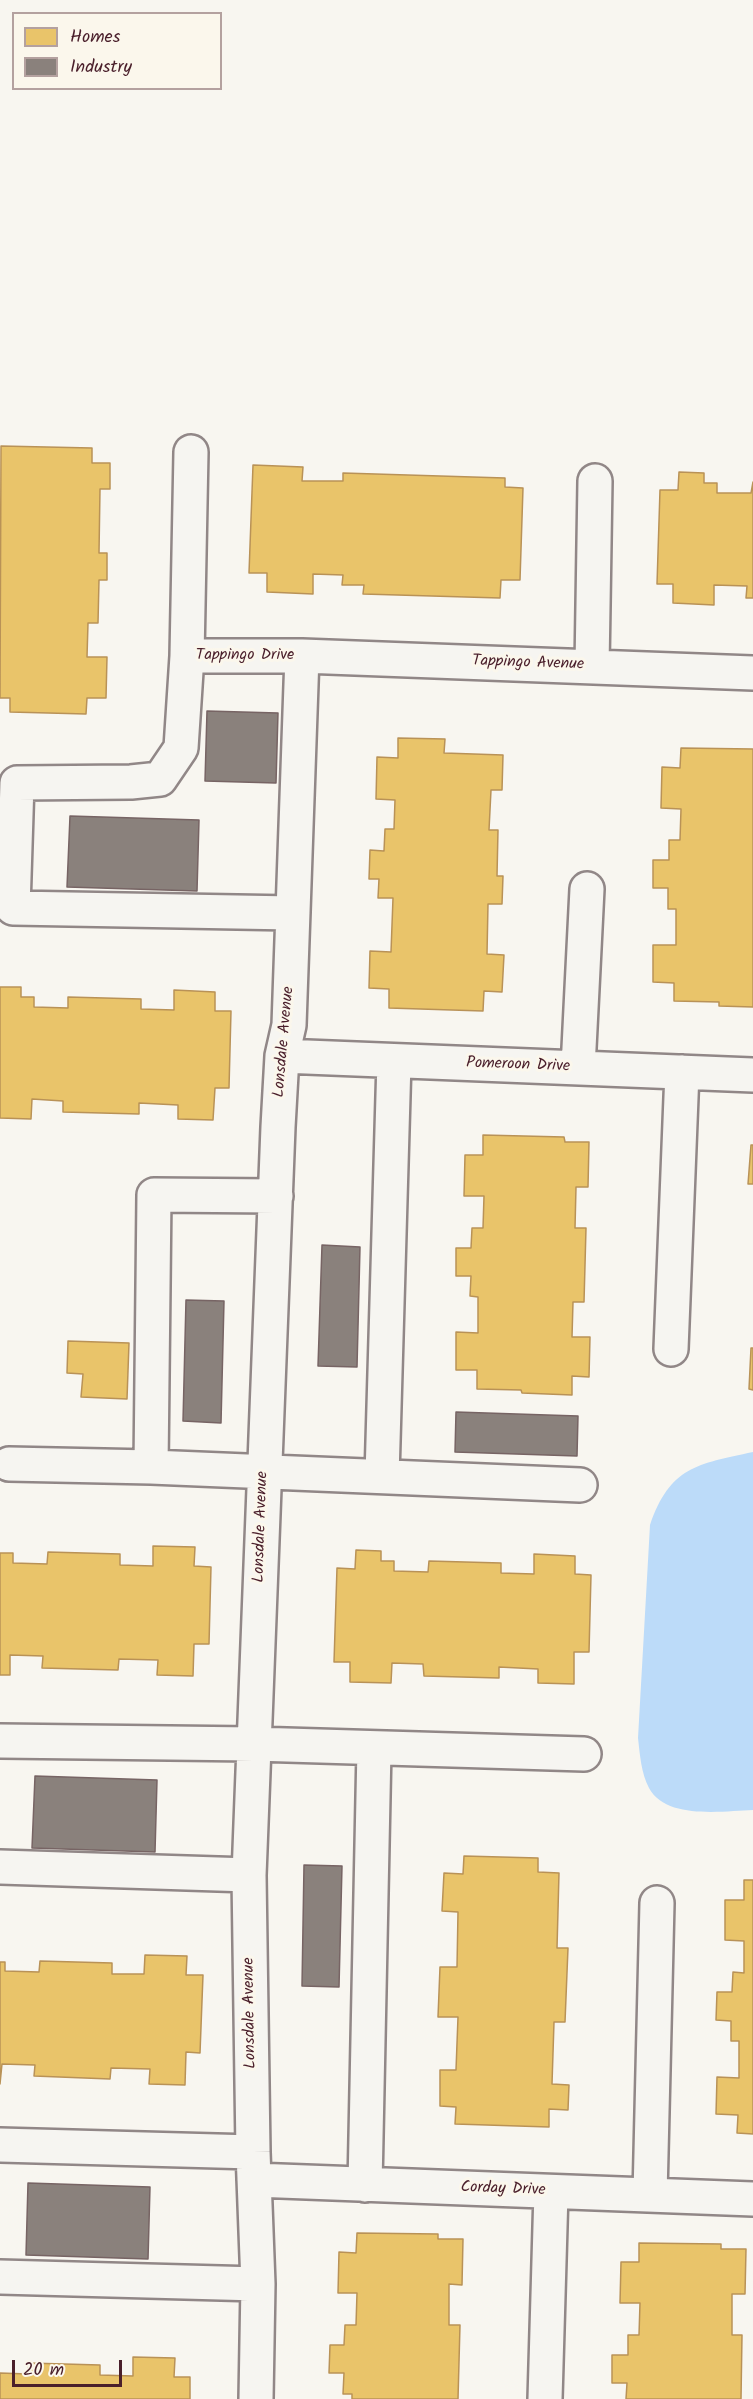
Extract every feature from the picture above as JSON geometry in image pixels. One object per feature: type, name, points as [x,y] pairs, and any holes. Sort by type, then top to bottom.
[{"type":"street","points":[[191,452],[187,656],[181,748],[160,779],[131,782],[17,783],[13,908],[293,913]]},
{"type":"street","points":[[592,667],[595,481]]},
{"type":"street","name":"Tappingo Drive","points":[[187,656],[302,656]]},
{"type":"street","name":"Tappingo Avenue","points":[[302,656],[753,673]]},
{"type":"street","name":"Lonsdale Avenue","points":[[256,2399],[258,2284],[253,2166],[249,1875],[282,1056],[289,1026],[302,656]]},
{"type":"street","points":[[578,1068],[587,889]]},
{"type":"street","name":"Pomeroon Drive","points":[[282,1056],[753,1075]]},
{"type":"street","points":[[382,1476],[394,1061]]},
{"type":"street","points":[[671,1349],[682,1072]]},
{"type":"street","points":[[151,1467],[154,1195],[276,1196]]},
{"type":"street","points":[[9,1464],[151,1467],[580,1485]]},
{"type":"street","points":[[0,1741],[254,1744],[584,1754]]},
{"type":"street","points":[[365,2185],[374,1748]]},
{"type":"street","points":[[0,1868],[249,1875]]},
{"type":"street","points":[[650,2195],[657,1903]]},
{"type":"street","name":"Corday Drive","points":[[0,2145],[253,2166],[365,2185],[753,2199]]},
{"type":"street","points":[[545,2399],[551,2192]]},
{"type":"street","points":[[0,2277],[258,2284]]},
{"type":"water","points":[[753,1452],[753,1810],[711,1812],[681,1809],[657,1798],[649,1788],[640,1757],[638,1738],[650,1525],[667,1491],[688,1471],[716,1460]]},
{"type":"building: Homes","points":[[1,446],[92,448],[92,463],[110,463],[110,489],[100,489],[99,553],[107,553],[107,580],[99,580],[98,623],[88,623],[87,657],[107,657],[106,698],[87,698],[86,714],[10,712],[10,698],[0,698]]},
{"type":"building: Homes","points":[[253,465],[303,467],[302,481],[343,481],[343,473],[505,478],[505,487],[523,488],[520,580],[501,580],[500,598],[363,594],[364,585],[342,585],[343,575],[313,574],[313,594],[267,592],[267,573],[249,573]]},
{"type":"building: Homes","points":[[679,472],[704,473],[704,483],[717,483],[717,493],[751,493],[753,482],[753,598],[746,598],[747,586],[714,585],[714,605],[673,603],[673,584],[657,584],[660,490],[678,490]]},
{"type":"building: Homes","points":[[398,738],[445,739],[444,753],[503,755],[502,790],[491,790],[489,830],[498,830],[497,876],[503,876],[502,904],[488,904],[487,954],[504,955],[502,992],[484,991],[483,1011],[389,1008],[389,989],[369,988],[370,951],[391,952],[393,898],[378,898],[379,879],[369,879],[370,850],[384,851],[385,829],[394,829],[395,800],[376,799],[377,757],[398,758]]},
{"type":"building: Homes","points":[[681,748],[753,749],[753,1007],[719,1006],[719,1002],[674,1001],[674,983],[653,982],[653,945],[676,945],[676,909],[668,909],[668,888],[653,888],[653,860],[669,860],[669,840],[680,840],[681,809],[661,808],[662,767],[680,768]]},
{"type":"building: Homes","points":[[0,987],[21,987],[21,997],[34,997],[34,1007],[68,1008],[68,997],[141,999],[141,1009],[174,1010],[174,990],[215,992],[215,1011],[231,1011],[229,1088],[215,1088],[213,1120],[178,1119],[178,1105],[139,1103],[139,1114],[63,1112],[63,1101],[32,1099],[31,1119],[0,1118]]},
{"type":"building: Homes","points":[[483,1135],[564,1137],[565,1142],[589,1142],[588,1187],[576,1187],[575,1228],[586,1228],[584,1302],[573,1302],[572,1337],[590,1337],[589,1377],[572,1376],[572,1395],[477,1389],[477,1370],[456,1370],[456,1332],[478,1333],[478,1297],[470,1296],[471,1276],[456,1276],[456,1248],[471,1248],[472,1228],[483,1228],[484,1196],[464,1196],[465,1155],[483,1155]]},
{"type":"building: Homes","points":[[751,1145],[753,1145],[753,1184],[748,1184]]},
{"type":"building: Homes","points":[[68,1341],[129,1343],[127,1399],[81,1397],[83,1374],[67,1373]]},
{"type":"building: Homes","points":[[751,1348],[753,1348],[753,1390],[749,1389]]},
{"type":"building: Homes","points":[[153,1546],[195,1547],[194,1566],[211,1567],[209,1644],[194,1644],[193,1676],[157,1675],[158,1660],[119,1659],[118,1670],[42,1668],[43,1656],[10,1655],[10,1675],[0,1675],[0,1553],[13,1553],[13,1563],[47,1564],[48,1552],[120,1554],[120,1565],[153,1566]]},
{"type":"building: Homes","points":[[356,1550],[381,1551],[381,1561],[394,1561],[394,1571],[428,1572],[429,1561],[501,1563],[501,1573],[534,1574],[534,1554],[575,1556],[575,1574],[591,1575],[589,1652],[574,1652],[574,1684],[538,1683],[538,1669],[499,1667],[499,1678],[424,1676],[423,1664],[392,1663],[391,1683],[350,1682],[350,1662],[334,1662],[337,1568],[355,1569]]},
{"type":"building: Homes","points":[[464,1856],[538,1858],[538,1872],[559,1873],[557,1948],[568,1948],[565,2022],[554,2022],[552,2084],[569,2085],[568,2110],[549,2109],[549,2127],[455,2124],[456,2107],[440,2106],[440,2070],[456,2070],[458,2017],[438,2017],[440,1967],[457,1967],[458,1912],[442,1911],[444,1873],[463,1874]]},
{"type":"building: Homes","points":[[744,1880],[753,1880],[753,2134],[737,2133],[738,2115],[716,2114],[717,2077],[739,2078],[739,2041],[731,2041],[731,2021],[716,2020],[717,1992],[732,1992],[733,1972],[744,1973],[744,1941],[725,1940],[725,1900],[744,1900]]},
{"type":"building: Homes","points":[[145,1955],[187,1956],[186,1975],[203,1975],[200,2053],[186,2052],[185,2085],[149,2084],[150,2069],[111,2068],[110,2079],[34,2076],[35,2065],[2,2064],[0,2084],[0,1962],[5,1962],[5,1971],[39,1972],[40,1961],[112,1963],[112,1974],[144,1974]]},
{"type":"building: Homes","points":[[357,2233],[438,2234],[438,2239],[463,2239],[462,2285],[449,2284],[449,2325],[460,2325],[458,2399],[352,2399],[352,2394],[343,2394],[344,2373],[329,2373],[330,2345],[344,2345],[345,2325],[356,2325],[357,2293],[338,2293],[339,2252],[356,2253]]},
{"type":"building: Homes","points":[[639,2243],[721,2244],[721,2249],[746,2249],[745,2294],[732,2294],[732,2335],[742,2335],[741,2399],[626,2399],[627,2383],[612,2383],[612,2355],[628,2355],[628,2335],[639,2335],[640,2303],[620,2303],[621,2262],[639,2262]]},
{"type":"building: Homes","points":[[133,2357],[175,2358],[174,2377],[190,2377],[190,2399],[0,2399],[0,2373],[28,2374],[28,2363],[100,2365],[100,2375],[133,2376]]},
{"type":"building: Industry","points":[[207,711],[278,713],[276,783],[205,781]]},
{"type":"building: Industry","points":[[70,816],[199,820],[197,891],[67,887]]},
{"type":"building: Industry","points":[[322,1245],[360,1247],[357,1367],[318,1366]]},
{"type":"building: Industry","points":[[186,1300],[224,1301],[221,1423],[183,1421]]},
{"type":"building: Industry","points":[[456,1412],[578,1416],[577,1456],[455,1452]]},
{"type":"building: Industry","points":[[35,1776],[157,1780],[155,1852],[32,1848]]},
{"type":"building: Industry","points":[[304,1865],[342,1866],[339,1987],[302,1986]]},
{"type":"building: Industry","points":[[28,2183],[150,2187],[148,2259],[26,2255]]}]
